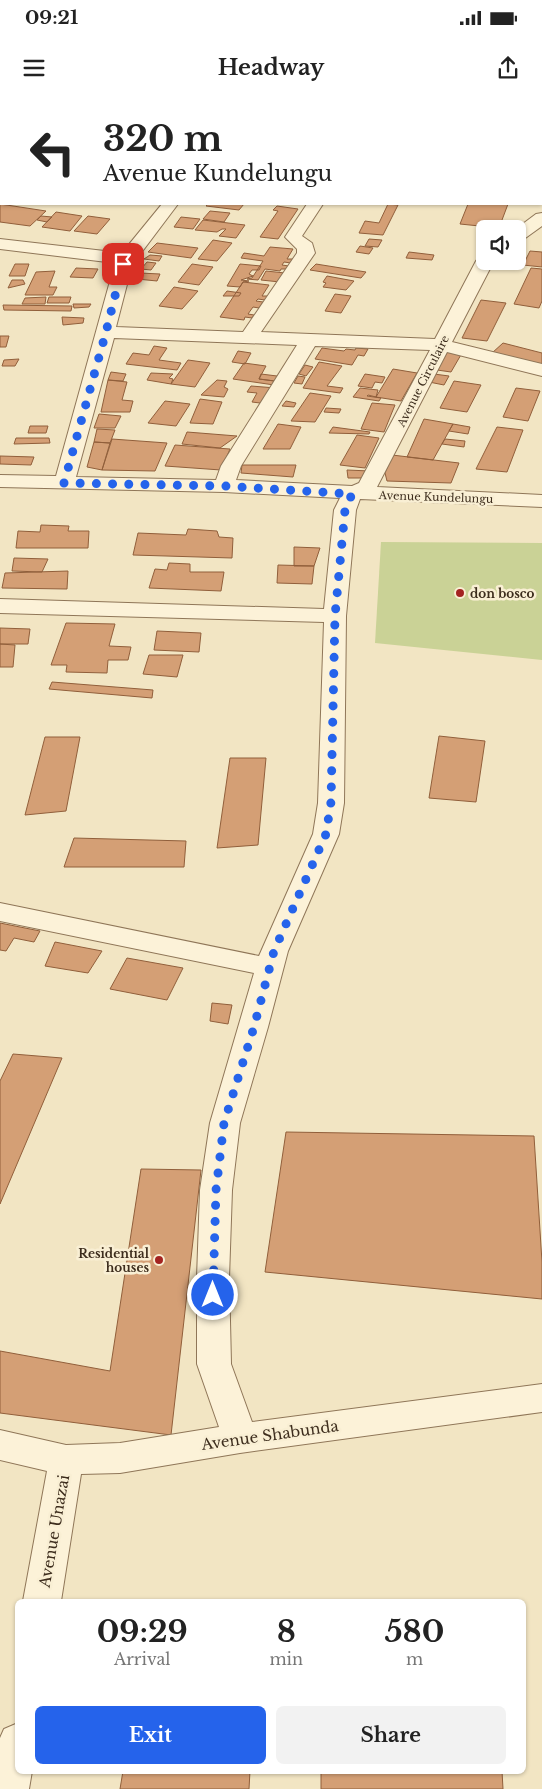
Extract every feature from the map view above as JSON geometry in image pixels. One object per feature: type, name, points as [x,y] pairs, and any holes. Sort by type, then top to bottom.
[{"type":"street","points":[[64,483],[121,271],[126,260],[169,205]]},
{"type":"street","points":[[249,337],[306,253],[306,247],[293,237],[315,205]]},
{"type":"street","points":[[526,229],[542,218]]},
{"type":"street","points":[[0,244],[126,260]]},
{"type":"street","name":"Avenue Circulaire","points":[[352,494],[366,487],[371,481],[480,270]]},
{"type":"street","points":[[106,332],[441,345],[542,370]]},
{"type":"street","points":[[224,486],[232,466],[310,339]]},
{"type":"street","name":"Avenue Kundelungu","points":[[0,482],[224,486],[352,494],[542,501]]},
{"type":"street","points":[[240,1438],[214,1364],[213,1278],[216,1190],[224,1123],[254,1027],[269,967],[326,834],[331,802],[335,616],[345,510],[352,494]]},
{"type":"street","points":[[0,606],[335,616]]},
{"type":"street","points":[[0,912],[269,967]]},
{"type":"street","name":"Avenue Shabunda","points":[[0,1445],[66,1460],[120,1458],[240,1438],[542,1398]]},
{"type":"street","name":"Avenue Unazai","points":[[42,1599],[66,1460]]},
{"type":"street","points":[[9,1789],[15,1758]]},
{"type":"green space","name":"don bosco","points":[[381,542],[542,543],[542,660],[375,643]]},
{"type":"building","points":[[0,205],[46,211],[30,226],[0,222]]},
{"type":"building","points":[[207,205],[243,205],[239,210]]},
{"type":"building","points":[[388,205],[398,205],[383,235],[359,233],[365,221],[379,223]]},
{"type":"building","points":[[468,205],[508,205],[502,220],[476,220],[476,226],[460,224]]},
{"type":"building","points":[[277,206],[298,209],[278,239],[260,237],[278,211],[273,210]]},
{"type":"building","points":[[210,211],[230,213],[224,222],[203,219]]},
{"type":"building","points":[[56,212],[82,216],[70,231],[42,227]]},
{"type":"building","points":[[41,216],[52,217],[47,222],[37,220]]},
{"type":"building","points":[[88,216],[110,219],[97,234],[74,231]]},
{"type":"building","points":[[181,217],[200,219],[193,229],[174,227]]},
{"type":"building","points":[[203,220],[245,225],[236,238],[219,236],[226,229],[217,232],[195,230]]},
{"type":"building","points":[[369,239],[382,240],[378,247],[365,246]]},
{"type":"building","points":[[213,240],[232,243],[217,261],[198,259]]},
{"type":"building","points":[[157,243],[198,248],[191,258],[148,252]]},
{"type":"building","points":[[360,246],[373,248],[369,254],[356,252]]},
{"type":"building","points":[[270,247],[293,249],[287,259],[293,259],[291,263],[284,262],[282,265],[289,266],[287,269],[281,269],[280,271],[265,269],[258,280],[247,279],[252,278],[263,261],[241,258],[244,253],[264,256]]},
{"type":"building","points":[[530,251],[542,252],[542,267],[526,265],[526,259]]},
{"type":"building","points":[[409,252],[434,255],[432,260],[406,258]]},
{"type":"building","points":[[150,255],[162,256],[159,261],[144,259]]},
{"type":"building","points":[[147,262],[156,263],[151,270],[141,269]]},
{"type":"building","points":[[15,264],[29,264],[25,276],[9,276]]},
{"type":"building","points":[[192,264],[213,267],[199,285],[178,282]]},
{"type":"building","points":[[240,264],[261,266],[259,270],[252,270],[249,274],[253,276],[241,280],[249,281],[243,282],[240,287],[227,286]]},
{"type":"building","points":[[316,264],[366,272],[361,278],[310,270]]},
{"type":"building","points":[[76,268],[98,269],[93,278],[70,277]]},
{"type":"building","points":[[531,268],[542,269],[542,301],[539,308],[514,304]]},
{"type":"building","points":[[55,271],[49,287],[57,287],[53,295],[25,295],[36,272]]},
{"type":"building","points":[[266,271],[285,273],[280,282],[261,280]]},
{"type":"building","points":[[140,273],[160,274],[157,281],[137,279]]},
{"type":"building","points":[[327,276],[354,281],[346,290],[323,287],[326,283],[323,282]]},
{"type":"building","points":[[12,280],[23,280],[25,284],[8,288]]},
{"type":"building","points":[[243,282],[269,285],[262,296],[268,296],[265,300],[258,299],[256,301],[263,302],[259,308],[253,307],[248,314],[254,315],[252,318],[245,317],[244,320],[220,317]]},
{"type":"building","points":[[174,287],[198,291],[182,309],[159,306]]},
{"type":"building","points":[[227,291],[241,293],[239,296],[223,296]]},
{"type":"building","points":[[335,294],[351,296],[341,313],[325,311]]},
{"type":"building","points":[[46,297],[45,304],[22,304],[25,298]]},
{"type":"building","points":[[49,297],[71,297],[69,303],[47,303]]},
{"type":"building","points":[[481,300],[506,303],[487,341],[462,338]]},
{"type":"building","points":[[73,304],[91,304],[89,307],[74,308]]},
{"type":"building","points":[[3,305],[72,306],[71,311],[4,310]]},
{"type":"building","points":[[62,317],[84,318],[83,323],[63,325]]},
{"type":"building","points":[[0,336],[9,336],[6,347],[0,347]]},
{"type":"building","points":[[503,343],[542,353],[542,366],[492,353]]},
{"type":"building","points":[[154,346],[167,348],[159,360],[181,363],[177,370],[126,364],[133,353],[149,355]]},
{"type":"building","points":[[322,348],[344,351],[346,349],[355,350],[356,348],[368,349],[364,356],[358,355],[352,365],[315,359]]},
{"type":"building","points":[[238,351],[251,353],[245,364],[232,362]]},
{"type":"building","points":[[448,351],[462,353],[451,372],[437,370]]},
{"type":"building","points":[[19,359],[15,366],[2,366],[4,360]]},
{"type":"building","points":[[188,360],[210,363],[195,387],[171,384]]},
{"type":"building","points":[[319,362],[342,366],[327,386],[343,388],[340,393],[303,388]]},
{"type":"building","points":[[244,363],[266,366],[259,379],[283,382],[281,386],[233,379]]},
{"type":"building","points":[[305,365],[313,367],[306,376],[299,374]]},
{"type":"building","points":[[393,369],[417,373],[401,401],[376,397]]},
{"type":"building","points":[[111,372],[126,374],[123,381],[108,380]]},
{"type":"building","points":[[151,373],[173,374],[169,378],[173,379],[171,384],[147,380]]},
{"type":"building","points":[[261,374],[285,377],[282,382],[259,379]]},
{"type":"building","points":[[365,374],[385,377],[382,383],[375,382],[372,388],[358,386]]},
{"type":"building","points":[[434,374],[449,376],[444,385],[429,382]]},
{"type":"building","points":[[298,376],[305,377],[302,384],[294,383]]},
{"type":"building","points":[[108,380],[127,382],[122,400],[133,401],[130,412],[101,412]]},
{"type":"building","points":[[217,380],[227,381],[224,387],[228,389],[224,397],[201,395]]},
{"type":"building","points":[[454,381],[481,385],[467,412],[440,408]]},
{"type":"building","points":[[251,386],[276,388],[268,404],[252,402],[257,393],[247,392]]},
{"type":"building","points":[[360,388],[378,390],[376,397],[367,396],[381,398],[379,401],[353,397]]},
{"type":"building","points":[[516,388],[540,391],[528,421],[503,417]]},
{"type":"building","points":[[310,393],[331,396],[315,422],[291,421]]},
{"type":"building","points":[[200,399],[222,402],[213,424],[190,423]]},
{"type":"building","points":[[165,401],[190,404],[176,426],[148,423]]},
{"type":"building","points":[[286,401],[296,403],[294,407],[282,406]]},
{"type":"building","points":[[372,403],[395,405],[384,432],[361,429]]},
{"type":"building","points":[[326,408],[341,409],[339,413],[324,412]]},
{"type":"building","points":[[99,414],[121,416],[115,428],[94,428]]},
{"type":"building","points":[[424,419],[453,424],[433,460],[407,457]]},
{"type":"building","points":[[278,424],[301,427],[290,449],[263,449]]},
{"type":"building","points":[[453,424],[470,427],[468,434],[449,431]]},
{"type":"building","points":[[30,426],[48,426],[46,433],[28,433]]},
{"type":"building","points":[[333,427],[370,432],[369,434],[329,433]]},
{"type":"building","points":[[497,427],[523,430],[507,472],[476,469]]},
{"type":"building","points":[[97,429],[115,430],[110,443],[94,442]]},
{"type":"building","points":[[187,432],[237,436],[220,448],[182,444]]},
{"type":"building","points":[[357,435],[379,438],[365,468],[340,465]]},
{"type":"building","points":[[16,438],[49,438],[50,443],[14,444]]},
{"type":"building","points":[[112,439],[167,443],[155,471],[102,470]]},
{"type":"building","points":[[445,439],[465,441],[464,447],[442,444]]},
{"type":"building","points":[[94,442],[110,443],[102,470],[87,467]]},
{"type":"building","points":[[175,445],[230,449],[221,470],[165,466]]},
{"type":"building","points":[[392,455],[459,463],[451,483],[387,481],[385,473]]},
{"type":"building","points":[[0,456],[34,457],[31,465],[0,464]]},
{"type":"building","points":[[242,465],[296,465],[293,477],[241,473]]},
{"type":"building","points":[[347,470],[370,471],[370,478],[348,478]]},
{"type":"building","points":[[41,525],[69,526],[68,531],[89,531],[88,548],[16,548],[18,531],[40,532]]},
{"type":"building","points":[[188,529],[217,531],[219,537],[233,538],[232,558],[133,555],[138,533],[186,535]]},
{"type":"building","points":[[294,547],[320,548],[314,566],[294,566]]},
{"type":"building","points":[[14,558],[48,559],[42,572],[12,571]]},
{"type":"building","points":[[169,563],[190,564],[190,572],[224,572],[221,591],[149,588],[155,569],[167,570]]},
{"type":"building","points":[[278,565],[314,566],[312,584],[277,583]]},
{"type":"building","points":[[68,571],[67,589],[2,588],[5,573]]},
{"type":"building","points":[[66,623],[115,624],[109,646],[131,647],[128,660],[108,660],[107,673],[66,672],[67,665],[51,665]]},
{"type":"building","points":[[0,628],[30,629],[28,644],[0,644]]},
{"type":"building","points":[[157,631],[201,633],[199,652],[154,650]]},
{"type":"building","points":[[0,644],[15,645],[13,667],[0,667]]},
{"type":"building","points":[[149,655],[183,655],[177,677],[143,674]]},
{"type":"building","points":[[52,682],[153,690],[152,698],[49,689]]},
{"type":"building","points":[[439,736],[485,741],[476,802],[429,798]]},
{"type":"building","points":[[45,737],[80,737],[66,811],[25,815]]},
{"type":"building","points":[[230,758],[266,758],[258,845],[217,848]]},
{"type":"building","points":[[74,838],[186,841],[184,867],[64,867]]},
{"type":"building","points":[[0,923],[40,931],[34,942],[14,938],[6,951],[0,950]]},
{"type":"building","points":[[55,942],[102,951],[88,973],[45,966]]},
{"type":"building","points":[[127,958],[183,968],[167,1000],[110,989]]},
{"type":"building","points":[[212,1003],[232,1005],[228,1024],[210,1021]]},
{"type":"building","points":[[13,1054],[62,1058],[0,1204],[0,1081]]},
{"type":"building","points":[[286,1132],[534,1136],[542,1262],[542,1299],[265,1272]]},
{"type":"building","name":"Residential houses","points":[[141,1169],[201,1170],[171,1435],[0,1413],[0,1351],[110,1371]]},
{"type":"building","points":[[122,1774],[250,1774],[249,1789],[120,1789]]},
{"type":"building","points":[[321,1774],[502,1774],[503,1789],[321,1789]]},
{"type":"place","name":"don bosco","points":[[460,593]]},
{"type":"place","name":"Residential houses","points":[[159,1260]]},
{"type":"route","points":[[123,264],[64,483],[224,486],[352,494],[345,510],[335,616],[331,802],[326,834],[274,951],[254,1027],[224,1123],[216,1190],[213,1295]]}]
